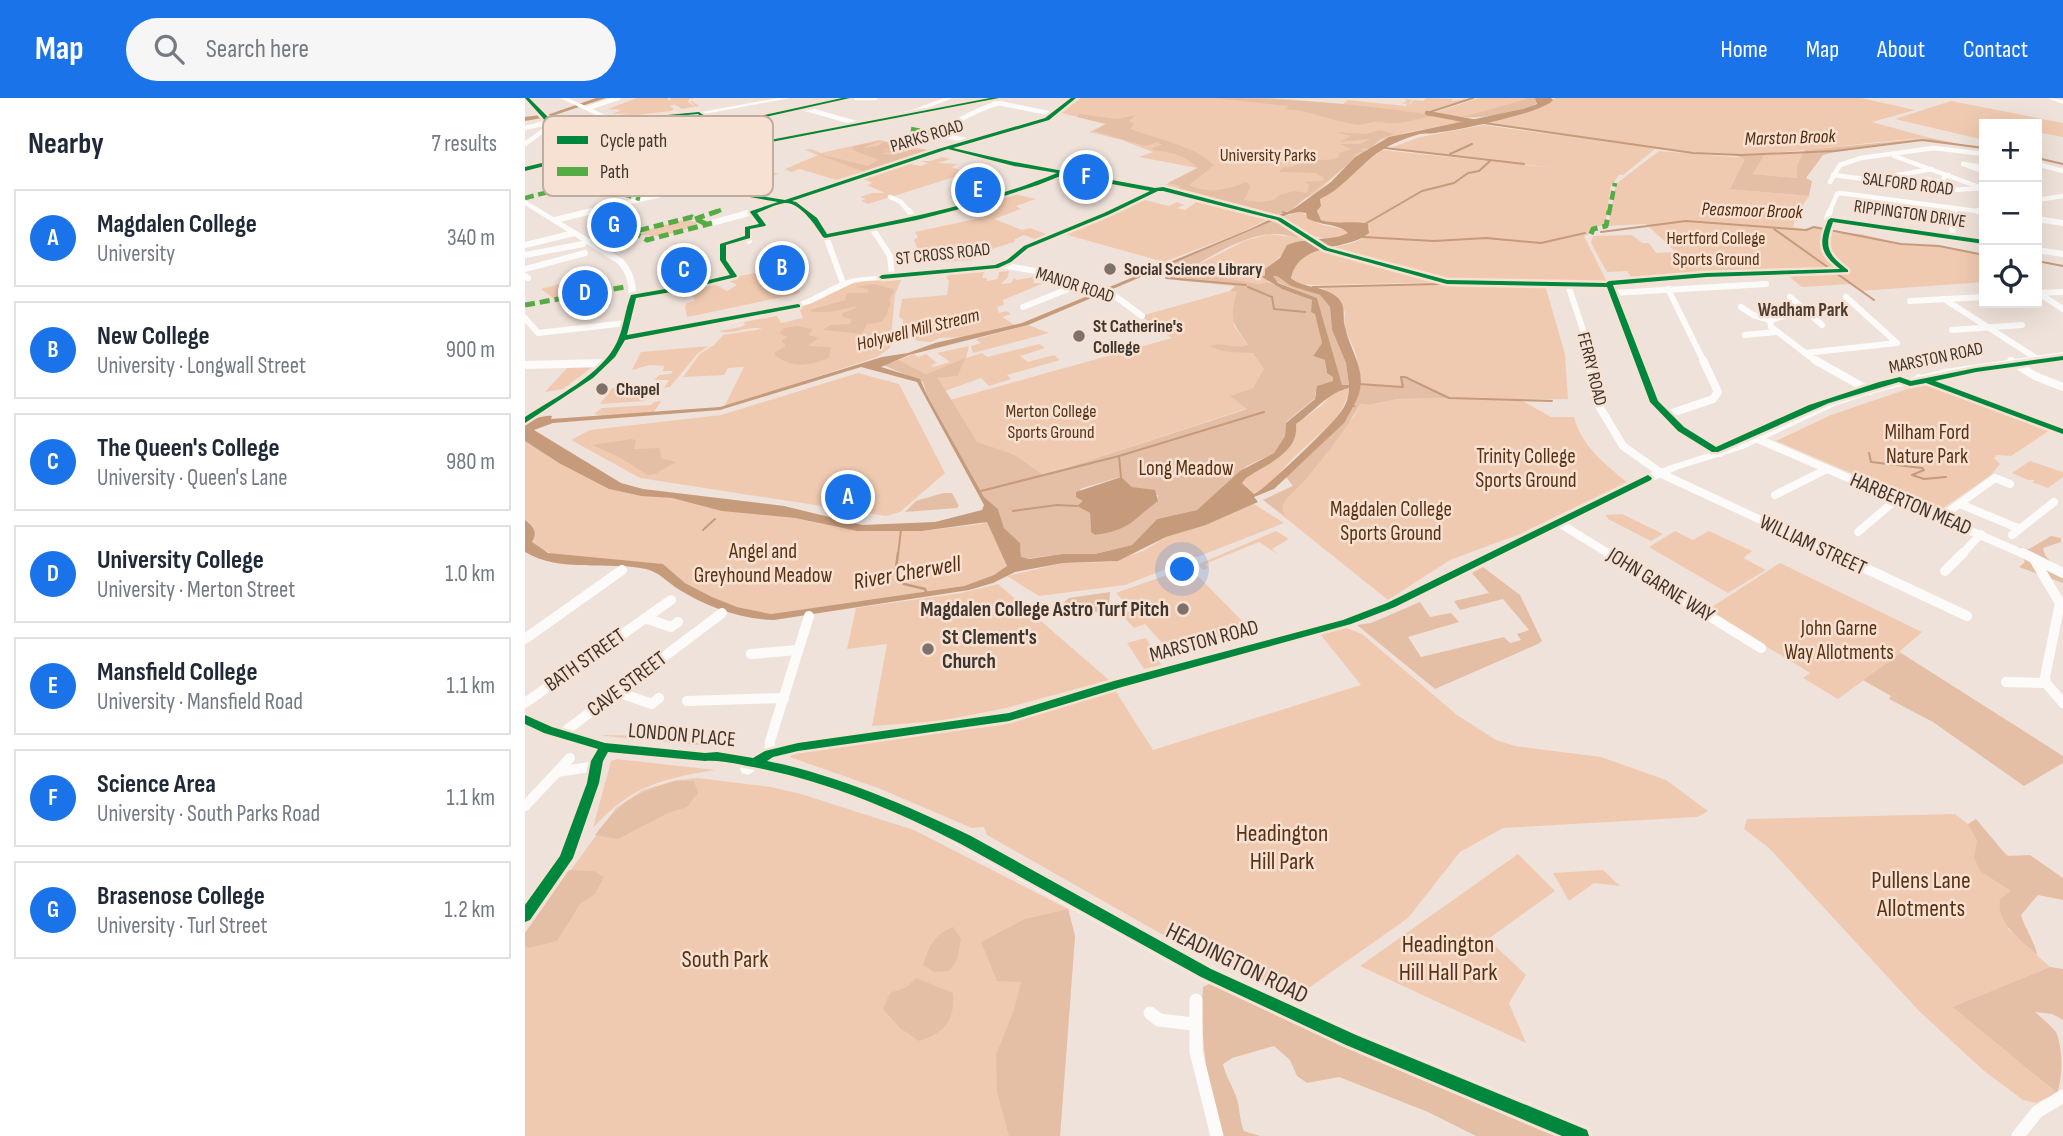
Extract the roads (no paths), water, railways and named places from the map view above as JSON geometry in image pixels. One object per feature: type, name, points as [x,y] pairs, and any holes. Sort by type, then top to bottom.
[{"type":"main road","points":[[563,98],[587,107],[599,116]]},
{"type":"main road","points":[[880,116],[924,108],[950,98]]},
{"type":"main road","points":[[2052,98],[2063,102]]},
{"type":"main road","points":[[773,141],[935,105],[993,101]]},
{"type":"main road","points":[[773,142],[935,105]]},
{"type":"main road","points":[[901,114],[915,110]]},
{"type":"main road","points":[[663,116],[699,113],[703,116]]},
{"type":"main road","name":"MARSTON ROAD","points":[[757,762],[798,747],[1009,717],[1118,684],[1347,622],[1391,605],[1660,472],[1758,439],[1826,406],[1919,378],[2063,355]]},
{"type":"main road","name":"LONDON PLACE","points":[[525,719],[561,735],[605,747],[705,757],[711,763],[757,762]]},
{"type":"main road","name":"HEADINGTON ROAD","points":[[757,762],[885,804],[966,840],[1206,973],[1351,1040],[1581,1136]]},
{"type":"street","points":[[527,98],[543,116]]},
{"type":"street","points":[[587,107],[618,98]]},
{"type":"street","points":[[699,113],[786,98]]},
{"type":"street","points":[[748,116],[783,106],[848,98]]},
{"type":"street","points":[[856,98],[875,98]]},
{"type":"street","name":"PARKS ROAD","points":[[712,223],[756,214],[785,200],[1044,120],[1074,98]]},
{"type":"street","points":[[970,141],[932,133],[961,122],[976,109],[993,101],[1052,114]]},
{"type":"street","points":[[765,116],[794,110],[802,105]]},
{"type":"street","points":[[802,105],[813,111],[852,122]]},
{"type":"street","points":[[525,108],[535,106]]},
{"type":"street","points":[[783,106],[794,110]]},
{"type":"street","points":[[773,121],[813,111]]},
{"type":"street","points":[[525,128],[543,123]]},
{"type":"street","points":[[525,144],[543,127]]},
{"type":"street","points":[[947,148],[1000,161],[1065,172]]},
{"type":"street","points":[[1830,182],[1840,165],[1846,162],[1934,148],[1979,153]]},
{"type":"street","points":[[1891,154],[1979,186]]},
{"type":"street","points":[[525,169],[543,165]]},
{"type":"street","points":[[2042,165],[2063,171]]},
{"type":"street","points":[[1891,182],[1893,176],[1933,169]]},
{"type":"street","points":[[825,236],[915,219],[1013,193],[1065,172]]},
{"type":"street","name":"ST CROSS ROAD","points":[[843,283],[983,270],[1002,265],[1026,247],[1105,215],[1156,190],[1065,172]]},
{"type":"street","points":[[1974,174],[1979,172]]},
{"type":"street","name":"SALFORD ROAD","points":[[1833,175],[1962,191],[1979,189]]},
{"type":"street","points":[[1943,182],[1944,177],[1964,176]]},
{"type":"street","points":[[1924,179],[1959,184]]},
{"type":"street","points":[[1898,183],[1894,200],[1979,211]]},
{"type":"street","name":"RIPPINGTON DRIVE","points":[[1894,200],[1840,193],[1837,194],[1827,218],[1979,241]]},
{"type":"street","points":[[555,220],[657,196]]},
{"type":"street","points":[[622,338],[798,306],[827,294],[843,283],[840,268],[825,236],[810,214],[785,200],[756,196]]},
{"type":"street","points":[[2042,200],[2063,196]]},
{"type":"street","points":[[890,197],[901,202],[915,219]]},
{"type":"street","points":[[525,202],[625,266],[632,278],[633,296],[622,338],[605,363],[526,420]]},
{"type":"street","points":[[1952,237],[1954,208]]},
{"type":"street","points":[[633,296],[683,288],[734,275],[723,260],[723,244],[747,238],[747,228],[764,224],[756,214]]},
{"type":"street","points":[[1888,229],[1890,216]]},
{"type":"street","points":[[2042,220],[2063,223]]},
{"type":"street","points":[[872,228],[890,257],[892,277]]},
{"type":"street","points":[[525,245],[574,233]]},
{"type":"street","points":[[525,255],[583,244]]},
{"type":"street","points":[[2042,251],[2063,254]]},
{"type":"street","points":[[525,269],[585,253]]},
{"type":"street","name":"MANOR ROAD","points":[[1002,265],[1052,274],[1115,296],[1142,316]]},
{"type":"street","points":[[1609,283],[1649,390],[1665,415],[1687,434],[1720,453]]},
{"type":"street","points":[[1613,293],[1766,284]]},
{"type":"street","points":[[1023,307],[1078,285]]},
{"type":"street","name":"FERRY ROAD","points":[[1568,285],[1584,333],[1597,401],[1623,446],[1660,472]]},
{"type":"street","points":[[1665,415],[1713,399],[1718,392],[1668,289]]},
{"type":"street","points":[[2042,293],[2063,292]]},
{"type":"street","points":[[1910,301],[1979,296]]},
{"type":"street","points":[[2042,296],[2063,309]]},
{"type":"street","points":[[1790,297],[1822,325]]},
{"type":"street","points":[[1805,353],[1897,343],[1846,297]]},
{"type":"street","points":[[1944,299],[2036,358]]},
{"type":"street","points":[[1741,307],[1753,315],[1770,320],[1805,310]]},
{"type":"street","points":[[525,318],[537,333],[626,323]]},
{"type":"street","points":[[1770,320],[1769,326],[1827,369],[1870,391]]},
{"type":"street","points":[[1952,330],[2022,324]]},
{"type":"street","points":[[1745,335],[1776,332]]},
{"type":"street","points":[[2011,362],[2035,376],[2063,387]]},
{"type":"street","points":[[525,365],[605,363]]},
{"type":"street","points":[[1919,378],[2063,432]]},
{"type":"street","name":"HARBERTON MEAD","points":[[1758,439],[1981,534],[2013,538],[2034,559],[2063,573]]},
{"type":"street","points":[[1774,493],[1827,469]]},
{"type":"street","name":"WILLIAM STREET","points":[[1660,472],[1967,616]]},
{"type":"street","points":[[1941,517],[1995,478],[2010,484]]},
{"type":"street","points":[[1858,531],[1863,523],[1897,499]]},
{"type":"street","points":[[1959,504],[2013,538],[2054,502]]},
{"type":"street","name":"JOHN GARNE WAY","points":[[1559,523],[1762,648]]},
{"type":"street","points":[[1945,571],[1961,558],[1967,546],[1981,534]]},
{"type":"street","points":[[1943,559],[1954,564]]},
{"type":"street","points":[[2034,559],[2058,598],[2060,625],[2045,671],[2046,684],[2063,703]]},
{"type":"street","points":[[525,639],[622,570]]},
{"type":"street","name":"BATH STREET","points":[[525,703],[671,600]]},
{"type":"street","name":"CAVE STREET","points":[[561,735],[722,613]]},
{"type":"street","points":[[757,762],[784,698],[809,617]]},
{"type":"street","name":"BATH STREET","points":[[645,618],[671,627],[679,626]]},
{"type":"street","name":"CAVE STREET","points":[[679,626],[694,634]]},
{"type":"street","points":[[751,654],[798,650]]},
{"type":"street","points":[[2006,682],[2046,684]]},
{"type":"street","points":[[617,692],[652,704],[659,698]]},
{"type":"street","points":[[687,701],[784,698]]},
{"type":"street","points":[[525,916],[566,858],[589,795],[596,766],[605,747]]},
{"type":"street","points":[[525,806],[570,758]]},
{"type":"street","points":[[557,772],[596,766]]},
{"type":"street","points":[[1196,1000],[1193,1024],[1198,1070],[1217,1136]]},
{"type":"street","points":[[1150,1013],[1159,1020],[1193,1024]]},
{"type":"street","points":[[2018,1136],[2031,1115],[2045,1104],[2063,1096]]},
{"type":"waterway","points":[[550,115],[603,98]]},
{"type":"waterway","points":[[1427,113],[1473,98]]},
{"type":"waterway","points":[[1427,113],[1476,122]]},
{"type":"waterway","points":[[526,119],[540,117]]},
{"type":"waterway","name":"Marston Brook","points":[[1484,123],[1693,153],[1741,155],[1835,151],[1922,140],[1979,147]]},
{"type":"waterway","points":[[1450,154],[1472,144]]},
{"type":"waterway","points":[[1385,148],[1524,164]]},
{"type":"waterway","name":"Marston Brook","points":[[2042,159],[2063,164]]},
{"type":"waterway","points":[[1365,224],[1422,191],[1454,183],[1468,173],[1479,171],[1490,161]]},
{"type":"waterway","name":"Peasmoor Brook","points":[[1601,232],[1686,221],[1806,230],[1814,227],[1901,244],[1939,246],[1979,254]]},
{"type":"waterway","points":[[1774,229],[1874,300]]},
{"type":"waterway","name":"Peasmoor Brook","points":[[1363,237],[1434,241],[1486,238],[1541,243],[1585,233]]},
{"type":"waterway","name":"Peasmoor Brook","points":[[2042,262],[2063,266]]},
{"type":"waterway","points":[[1166,278],[1246,285]]},
{"type":"waterway","points":[[1452,282],[1544,282]]},
{"type":"waterway","points":[[1313,287],[1439,284]]},
{"type":"waterway","points":[[1248,287],[1272,297],[1274,309],[1305,312]]},
{"type":"waterway","points":[[1359,384],[1403,387],[1401,377],[1405,377],[1449,398],[1552,401]]},
{"type":"waterway","points":[[1119,456],[1264,412]]},
{"type":"waterway","points":[[1869,453],[1871,462],[1922,468],[1924,470],[1912,475],[1924,479],[1946,477]]},
{"type":"waterway","points":[[981,491],[1119,456]]},
{"type":"waterway","points":[[1119,456],[1121,477]]},
{"type":"waterway","points":[[1013,511],[1057,505],[1077,506]]},
{"type":"waterway","points":[[703,530],[715,519]]},
{"type":"waterway","name":"River Cherwell","points":[[898,555],[901,530]]},
{"type":"waterway","name":"River Cherwell","points":[[898,553],[895,575],[904,584],[925,589],[927,595]]},
{"type":"place","name":"Science Area","points":[[1086,177]]},
{"type":"place","name":"Mansfield College","points":[[978,190]]},
{"type":"place","name":"Brasenose College","points":[[614,225]]},
{"type":"place","name":"New College","points":[[782,268]]},
{"type":"place","name":"Social Science Library","points":[[1110,269]]},
{"type":"place","name":"The Queen's College","points":[[684,270]]},
{"type":"place","name":"University College","points":[[585,293]]},
{"type":"place","name":"St Catherine's College","points":[[1079,336]]},
{"type":"place","name":"Chapel","points":[[602,389]]},
{"type":"place","name":"Magdalen College","points":[[848,497]]},
{"type":"place","name":"Magdalen College Astro Turf Pitch","points":[[1183,609]]},
{"type":"place","name":"St Clement's Church","points":[[928,649]]},
{"type":"district","name":"Wadham Park","points":[[1803,310]]},
{"type":"park label","name":"University Parks","points":[[1268,155]]},
{"type":"park label","name":"Hertford College Sports Ground","points":[[1716,248]]},
{"type":"park label","name":"Merton College Sports Ground","points":[[1051,421]]},
{"type":"park label","name":"Milham Ford Nature Park","points":[[1927,444]]},
{"type":"park label","name":"Long Meadow","points":[[1186,468]]},
{"type":"park label","name":"Trinity College Sports Ground","points":[[1526,468]]},
{"type":"park label","name":"Magdalen College Sports Ground","points":[[1391,521]]},
{"type":"park label","name":"Angel and Greyhound Meadow","points":[[763,563]]},
{"type":"park label","name":"John Garne Way Allotments","points":[[1839,640]]},
{"type":"park label","name":"Headington Hill Park","points":[[1282,847]]},
{"type":"park label","name":"Pullens Lane Allotments","points":[[1921,894]]},
{"type":"park label","name":"Headington Hill Hall Park","points":[[1448,958]]},
{"type":"park label","name":"South Park","points":[[725,959]]},
{"type":"water label","name":"Holywell Mill Stream","points":[[918,330]]}]
